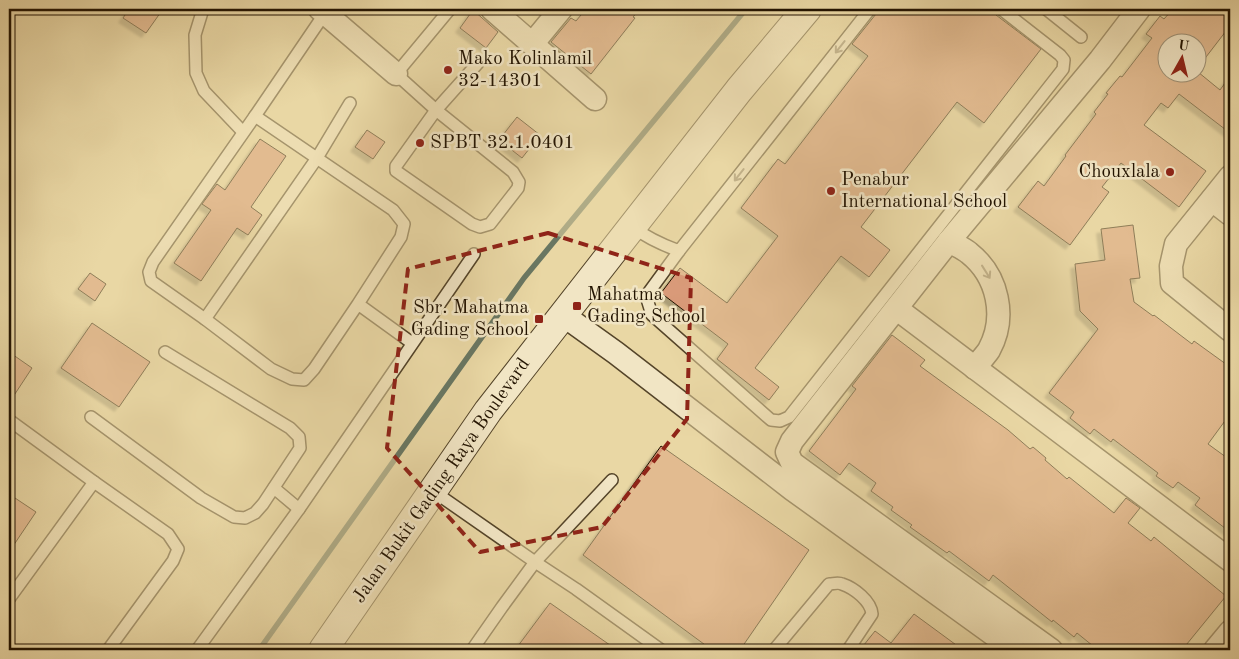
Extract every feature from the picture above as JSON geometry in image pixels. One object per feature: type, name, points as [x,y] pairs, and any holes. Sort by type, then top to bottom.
[{"type":"street","points":[[492,9],[595,99]]},
{"type":"street","points":[[532,43],[561,9]]},
{"type":"street","name":"Jalan Bukit Gading Raya Boulevard","points":[[323,650],[488,410],[740,90],[807,9]]},
{"type":"street","points":[[1051,650],[792,463],[787,452],[792,441],[949,242],[1100,60],[1139,9]]},
{"type":"street","points":[[322,11],[396,74]]},
{"type":"street","points":[[1230,176],[1176,244],[1171,266],[1172,283],[1230,329]]},
{"type":"street","points":[[1212,200],[1230,214]]},
{"type":"street","points":[[949,242],[968,252],[984,268],[994,287],[999,308],[997,330],[988,351],[975,368]]},
{"type":"street","points":[[897,309],[1230,560]]},
{"type":"street","points":[[563,315],[616,353],[785,484],[1016,650]]},
{"type":"street","points":[[1215,650],[1230,632]]},
{"type":"lane","points":[[203,9],[195,35],[196,73],[204,91],[243,132]]},
{"type":"lane","points":[[450,9],[396,74],[436,110],[513,172],[519,182],[518,188],[490,224],[480,227],[472,224],[396,171],[396,166],[436,110],[478,63]]},
{"type":"lane","points":[[870,9],[649,292],[648,306],[652,315],[771,420],[780,421],[789,417],[1063,69],[1064,60],[1060,55],[1001,9]]},
{"type":"lane","points":[[1046,9],[1080,37]]},
{"type":"lane","points":[[255,116],[393,210],[404,224],[401,238],[314,369],[304,380],[292,379],[272,369],[206,318],[151,281],[150,272],[153,262],[255,116],[322,11]]},
{"type":"lane","points":[[206,318],[318,158],[350,103]]},
{"type":"lane","points":[[633,227],[656,241],[680,251]]},
{"type":"lane","points":[[197,650],[299,509],[474,254]]},
{"type":"lane","points":[[358,304],[412,343]]},
{"type":"lane","points":[[91,416],[201,498],[234,517],[245,518],[255,513],[300,448],[299,437],[290,428],[165,352]]},
{"type":"lane","points":[[9,420],[168,534],[178,549],[173,561],[108,650]]},
{"type":"lane","points":[[472,650],[535,562],[612,480]]},
{"type":"lane","points":[[9,599],[94,482]]},
{"type":"lane","points":[[274,488],[299,509]]},
{"type":"lane","points":[[433,491],[576,589],[660,650]]},
{"type":"lane","points":[[774,650],[830,584],[840,583],[865,599],[872,607],[872,614],[848,650]]},
{"type":"highlighted area","points":[[548,233],[691,278],[687,419],[602,527],[480,552],[387,448],[408,269]]},
{"type":"building","points":[[129,9],[163,9],[146,33],[123,18]]},
{"type":"building","points":[[586,9],[640,9],[591,74],[551,42],[571,18],[576,21]]},
{"type":"building","points":[[877,9],[994,9],[996,15],[1041,49],[984,123],[957,102],[861,227],[890,250],[869,277],[841,256],[755,368],[779,387],[769,400],[717,359],[728,344],[661,293],[680,268],[727,303],[778,236],[741,208],[778,159],[785,164],[868,56],[852,44],[876,14]]},
{"type":"building","points":[[1173,9],[1230,9],[1230,22],[1226,31],[1206,57],[1206,32],[1156,32],[1156,82],[1206,82],[1206,79],[1220,90],[1230,76],[1230,133],[1179,94],[1168,108],[1161,103],[1144,125],[1206,171],[1179,207],[1121,163],[1102,187],[1109,192],[1070,245],[1018,207],[1038,181],[1044,186],[1096,114],[1094,112],[1108,94],[1106,93],[1120,76],[1122,77],[1152,38],[1146,34],[1160,16],[1164,19]]},
{"type":"building","points":[[473,10],[498,32],[486,48],[460,28]]},
{"type":"building","points":[[517,117],[540,135],[522,158],[499,140]]},
{"type":"building","points":[[367,130],[385,142],[373,159],[355,147]]},
{"type":"building","points":[[260,139],[286,156],[251,207],[262,215],[248,235],[237,228],[201,281],[174,263],[211,210],[202,204],[217,184],[225,190]]},
{"type":"building","points":[[1133,225],[1140,278],[1130,279],[1134,302],[1192,344],[1194,341],[1230,367],[1230,414],[1208,444],[1230,460],[1230,532],[1195,505],[1200,498],[1178,482],[1173,488],[1156,476],[1158,473],[1113,439],[1111,442],[1094,429],[1090,434],[1070,418],[1074,412],[1049,393],[1098,329],[1080,311],[1075,264],[1105,260],[1101,229]]},
{"type":"building","points":[[90,273],[106,284],[95,301],[78,289]]},
{"type":"building","points":[[92,323],[150,362],[119,407],[61,368]]},
{"type":"building","points":[[892,335],[925,360],[920,366],[1008,430],[1030,449],[1033,447],[1067,479],[1069,477],[1114,513],[1126,498],[1140,508],[1128,523],[1151,541],[1154,537],[1226,596],[1182,650],[1098,650],[1077,633],[1074,637],[1053,620],[1052,622],[993,575],[989,581],[949,551],[947,553],[910,527],[912,525],[891,510],[893,507],[871,491],[876,483],[849,463],[840,475],[809,451],[856,389],[852,386]]},
{"type":"building","points":[[9,352],[32,368],[9,403]]},
{"type":"building","points":[[661,446],[809,550],[740,650],[712,650],[583,555]]},
{"type":"building","points":[[9,494],[36,512],[9,552]]},
{"type":"building","points":[[550,603],[617,650],[515,650]]},
{"type":"building","points":[[914,614],[963,650],[860,650],[875,631],[891,643]]},
{"type":"waterway","points":[[259,650],[524,278],[746,9]]},
{"type":"place","name":"Mako Kolinlamil 32-14301","points":[[448,70]]},
{"type":"place","name":"SPBT 32.1.0401","points":[[420,143]]},
{"type":"place","name":"Chouxlala","points":[[1170,172]]},
{"type":"place","name":"Penabur International School","points":[[831,191]]},
{"type":"place","name":"Mahatma Gading School","points":[[577,306]]},
{"type":"place","name":"Sbr. Mahatma Gading School","points":[[539,319]]}]
